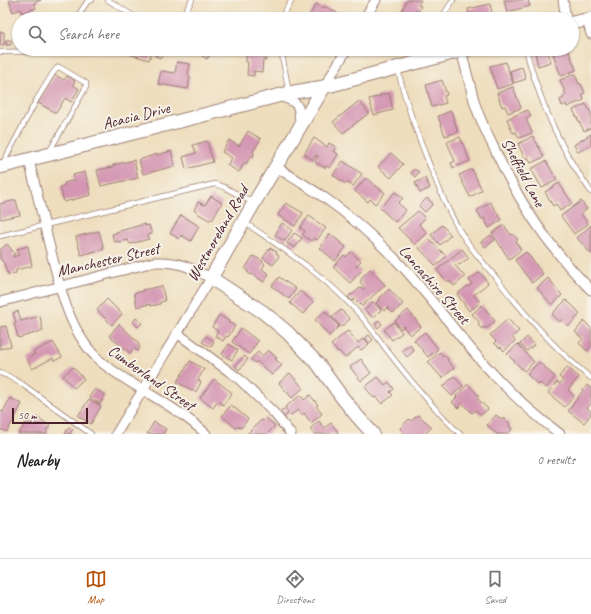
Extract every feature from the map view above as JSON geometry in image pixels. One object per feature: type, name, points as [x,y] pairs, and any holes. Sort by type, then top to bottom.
[{"type":"street","points":[[368,12],[376,0]]},
{"type":"street","points":[[563,0],[565,12]]},
{"type":"street","points":[[579,21],[589,19],[591,34]]},
{"type":"street","name":"Westmoreland Road","points":[[116,434],[211,278],[243,221],[343,56]]},
{"type":"street","name":"Acacia Drive","points":[[0,166],[29,160],[284,94],[324,86],[440,56]]},
{"type":"street","name":"Sheffield Lane","points":[[466,56],[470,86],[476,105],[487,134],[508,179],[536,225],[552,247],[591,290]]},
{"type":"street","points":[[284,94],[299,108],[300,127]]},
{"type":"street","name":"Cumberland Street","points":[[29,160],[60,287],[71,318],[88,348],[100,361],[114,372],[161,401],[200,432]]},
{"type":"street","name":"Lancashire Street","points":[[276,167],[350,217],[375,240],[424,291],[456,331],[502,383],[542,420],[560,434]]},
{"type":"street","name":"Manchester Street","points":[[0,302],[154,262],[175,263],[185,266],[211,278],[263,312],[287,332],[318,364],[357,416],[373,434]]},
{"type":"street","points":[[177,333],[198,347],[238,378],[274,413],[291,434]]},
{"type":"lane","points":[[81,12],[87,2],[92,0]]},
{"type":"lane","points":[[108,0],[127,12]]},
{"type":"lane","points":[[185,12],[192,0]]},
{"type":"lane","points":[[285,12],[292,0]]},
{"type":"lane","points":[[445,12],[453,0]]},
{"type":"lane","points":[[0,52],[12,52]]},
{"type":"lane","points":[[281,56],[284,94]]},
{"type":"lane","points":[[415,62],[419,56]]},
{"type":"lane","points":[[528,56],[541,96],[558,136],[573,164],[591,192]]},
{"type":"lane","points":[[0,166],[37,99],[56,68],[59,67],[86,83],[86,87],[48,155]]},
{"type":"lane","points":[[398,67],[410,112],[437,186],[449,211],[464,236],[481,260],[539,331],[558,350],[591,378]]},
{"type":"lane","points":[[0,236],[215,184],[254,203]]},
{"type":"lane","points":[[243,221],[301,262],[361,315],[399,366],[429,402],[460,434]]},
{"type":"lane","points":[[0,373],[22,384],[91,434]]},
{"type":"building","points":[[9,0],[41,0],[34,3],[36,8],[25,12],[22,12],[21,9],[13,12]]},
{"type":"building","points":[[407,0],[421,0],[418,5],[421,6],[418,12],[415,10],[414,12],[405,12],[402,10]]},
{"type":"building","points":[[504,0],[528,0],[530,6],[507,12]]},
{"type":"building","points":[[316,4],[323,8],[324,6],[335,12],[311,12]]},
{"type":"building","points":[[490,4],[492,12],[468,12],[468,9]]},
{"type":"building","points":[[0,32],[4,32],[4,45],[0,45]]},
{"type":"building","points":[[6,40],[11,40],[11,45],[6,45]]},
{"type":"building","points":[[136,56],[150,56],[149,60]]},
{"type":"building","points":[[246,56],[266,56],[266,61],[263,60],[262,72],[254,71],[254,76],[247,75],[248,62],[246,62]]},
{"type":"building","points":[[536,56],[549,56],[551,62],[538,66]]},
{"type":"building","points":[[554,56],[571,56],[576,70],[561,76]]},
{"type":"building","points":[[177,62],[190,64],[188,89],[158,84],[161,71],[175,73]]},
{"type":"building","points":[[506,62],[513,84],[497,89],[490,66]]},
{"type":"building","points":[[522,67],[526,79],[514,83],[510,71]]},
{"type":"building","points":[[575,74],[585,93],[582,94],[584,100],[567,107],[566,104],[562,106],[560,100],[566,95],[560,80]]},
{"type":"building","points":[[55,75],[64,80],[67,76],[75,81],[73,85],[79,89],[71,102],[65,98],[56,113],[38,103]]},
{"type":"building","points":[[442,80],[447,95],[444,96],[446,103],[432,107],[426,85]]},
{"type":"building","points":[[513,87],[521,108],[508,113],[505,106],[502,107],[497,93]]},
{"type":"building","points":[[389,93],[393,110],[374,115],[369,99]]},
{"type":"building","points":[[359,101],[369,113],[343,133],[333,122]]},
{"type":"building","points":[[586,104],[591,113],[591,128],[584,131],[573,110]]},
{"type":"building","points":[[528,110],[531,116],[526,119],[532,133],[519,138],[516,132],[513,133],[507,119]]},
{"type":"building","points":[[451,111],[458,132],[445,136],[438,116]]},
{"type":"building","points":[[248,131],[261,139],[253,151],[253,157],[250,157],[246,164],[244,163],[239,172],[227,165],[232,158],[222,152],[229,140],[239,146]]},
{"type":"building","points":[[591,134],[591,145],[578,152],[574,145]]},
{"type":"building","points":[[533,136],[544,157],[531,163],[528,157],[525,159],[518,144]]},
{"type":"building","points":[[460,137],[470,161],[453,168],[451,163],[455,161],[447,142]]},
{"type":"building","points":[[314,138],[327,147],[329,143],[336,147],[333,151],[338,154],[330,168],[326,166],[325,168],[315,162],[318,156],[316,155],[313,160],[304,154]]},
{"type":"building","points":[[207,141],[213,162],[186,169],[183,157],[196,153],[193,145]]},
{"type":"building","points":[[171,151],[175,166],[143,174],[139,160]]},
{"type":"building","points":[[391,153],[403,164],[391,178],[378,167]]},
{"type":"building","points":[[134,160],[138,178],[101,186],[97,170],[113,167],[113,165]]},
{"type":"building","points":[[343,161],[362,174],[353,186],[347,182],[346,184],[333,175]]},
{"type":"building","points":[[546,161],[557,180],[542,188],[531,169]]},
{"type":"building","points":[[414,169],[419,172],[415,177],[411,173]]},
{"type":"building","points":[[472,169],[482,190],[470,197],[459,175]]},
{"type":"building","points":[[85,172],[91,195],[64,202],[60,187],[65,185],[64,183],[75,180],[73,175]]},
{"type":"building","points":[[366,178],[385,193],[375,204],[370,199],[368,202],[355,191]]},
{"type":"building","points":[[425,178],[430,188],[420,193],[415,183]]},
{"type":"building","points":[[559,183],[572,203],[560,211],[556,204],[553,206],[545,192]]},
{"type":"building","points":[[395,192],[403,198],[398,203],[406,210],[395,222],[380,208]]},
{"type":"building","points":[[211,196],[222,203],[213,219],[209,220],[194,210],[198,202],[205,205]]},
{"type":"building","points":[[427,198],[433,204],[425,212],[419,206]]},
{"type":"building","points":[[16,200],[20,215],[0,219],[0,204]]},
{"type":"building","points":[[581,201],[587,209],[581,214],[588,224],[574,234],[561,216]]},
{"type":"building","points":[[490,202],[502,220],[489,228],[484,218],[482,219],[477,211]]},
{"type":"building","points":[[286,203],[303,213],[295,226],[278,215]]},
{"type":"building","points":[[418,211],[425,218],[419,224],[427,233],[415,245],[398,228]]},
{"type":"building","points":[[181,215],[199,226],[191,241],[181,235],[179,239],[170,233]]},
{"type":"building","points":[[309,216],[326,228],[317,240],[314,238],[311,241],[303,235],[305,231],[300,228]]},
{"type":"building","points":[[282,223],[292,230],[285,241],[275,235]]},
{"type":"building","points":[[145,224],[145,226],[149,225],[152,234],[148,235],[149,239],[130,244],[128,240],[114,242],[112,234]]},
{"type":"building","points":[[442,225],[451,235],[440,245],[431,235]]},
{"type":"building","points":[[504,225],[511,235],[513,234],[518,240],[516,242],[521,250],[509,259],[492,233]]},
{"type":"building","points":[[591,225],[591,254],[577,238]]},
{"type":"building","points":[[99,231],[104,249],[81,255],[76,237]]},
{"type":"building","points":[[294,233],[302,238],[295,248],[287,243]]},
{"type":"building","points":[[330,234],[346,247],[335,261],[320,248]]},
{"type":"building","points":[[491,235],[495,240],[485,247],[481,242]]},
{"type":"building","points":[[429,239],[446,256],[436,266],[419,248]]},
{"type":"building","points":[[7,244],[15,254],[13,257],[19,255],[17,249],[28,246],[32,266],[16,270],[16,273],[8,275],[4,263],[0,259],[0,250]]},
{"type":"building","points":[[270,248],[277,252],[276,253],[279,256],[273,265],[263,258]]},
{"type":"building","points":[[462,249],[469,258],[459,265],[457,263],[455,265],[465,277],[454,286],[449,280],[447,282],[437,270]]},
{"type":"building","points":[[351,252],[361,261],[356,266],[361,271],[350,283],[333,267],[344,255],[346,257]]},
{"type":"building","points":[[526,252],[543,274],[532,283],[515,260]]},
{"type":"building","points":[[253,256],[263,261],[262,262],[265,264],[262,269],[269,274],[264,282],[252,274],[251,275],[245,269]]},
{"type":"building","points":[[370,269],[385,285],[362,306],[355,299],[352,301],[348,297],[361,287],[363,289],[365,288],[360,282],[362,280],[361,278]]},
{"type":"building","points":[[480,272],[488,283],[474,295],[480,303],[469,311],[457,294],[472,284],[469,280]]},
{"type":"building","points":[[279,277],[296,289],[289,299],[272,286]]},
{"type":"building","points":[[548,278],[562,295],[552,305],[537,288]]},
{"type":"building","points":[[162,286],[165,301],[151,306],[150,304],[137,307],[134,293]]},
{"type":"building","points":[[389,289],[403,304],[393,313],[387,307],[384,311],[376,303]]},
{"type":"building","points":[[300,291],[313,302],[303,314],[290,303]]},
{"type":"building","points":[[107,299],[122,314],[112,325],[97,310]]},
{"type":"building","points":[[566,300],[580,314],[569,326],[562,319],[560,322],[552,314]]},
{"type":"building","points":[[373,302],[381,310],[373,318],[365,310]]},
{"type":"building","points":[[482,305],[495,321],[486,329],[484,327],[482,329],[478,325],[480,323],[472,314]]},
{"type":"building","points":[[341,310],[350,319],[341,327],[332,317]]},
{"type":"building","points":[[408,310],[421,327],[410,335],[403,326],[401,329],[395,321]]},
{"type":"building","points":[[18,311],[21,321],[40,316],[43,331],[18,338],[13,313]]},
{"type":"building","points":[[325,311],[339,326],[329,336],[315,320]]},
{"type":"building","points":[[219,315],[235,326],[228,337],[226,336],[223,341],[215,336],[218,331],[212,327]]},
{"type":"building","points":[[136,318],[142,323],[138,327],[133,322]]},
{"type":"building","points":[[508,319],[519,331],[512,337],[515,341],[504,351],[501,347],[500,348],[494,343],[496,341],[490,335]]},
{"type":"building","points":[[379,320],[382,324],[378,328],[375,324]]},
{"type":"building","points":[[584,321],[591,328],[591,347],[587,351],[579,343],[583,339],[575,332]]},
{"type":"building","points":[[394,322],[402,333],[392,340],[384,330]]},
{"type":"building","points":[[119,324],[139,343],[138,344],[140,347],[137,351],[134,348],[130,353],[109,336]]},
{"type":"building","points":[[6,326],[11,346],[0,349],[0,327]]},
{"type":"building","points":[[241,328],[258,341],[249,354],[232,342]]},
{"type":"building","points":[[348,331],[358,343],[364,338],[369,344],[361,350],[358,347],[345,358],[331,345]]},
{"type":"building","points":[[425,332],[438,349],[428,357],[414,340]]},
{"type":"building","points":[[369,335],[373,340],[369,343],[365,338]]},
{"type":"building","points":[[206,336],[214,341],[211,347],[202,342]]},
{"type":"building","points":[[527,337],[534,345],[527,351],[520,344]]},
{"type":"building","points":[[53,342],[62,357],[54,361],[53,358],[32,369],[27,359],[35,354],[33,352]]},
{"type":"building","points":[[229,344],[238,350],[232,360],[222,354]]},
{"type":"building","points":[[518,344],[534,362],[524,371],[507,354]]},
{"type":"building","points":[[410,345],[414,351],[407,357],[402,351]]},
{"type":"building","points":[[268,350],[282,365],[272,375],[257,361],[255,363],[251,359],[258,352],[262,356]]},
{"type":"building","points":[[440,352],[448,359],[447,360],[454,368],[442,378],[428,362]]},
{"type":"building","points":[[244,356],[248,359],[239,370],[235,366]]},
{"type":"building","points":[[361,359],[371,373],[361,381],[350,367]]},
{"type":"building","points":[[190,361],[204,369],[198,380],[201,382],[196,392],[177,382]]},
{"type":"building","points":[[539,362],[555,377],[546,388],[540,383],[538,385],[527,374]]},
{"type":"building","points":[[73,367],[84,379],[74,388],[63,376]]},
{"type":"building","points":[[567,367],[579,377],[568,390],[574,396],[565,407],[548,393],[557,382],[560,384],[563,380],[559,377]]},
{"type":"building","points":[[290,373],[303,388],[292,398],[279,383]]},
{"type":"building","points":[[454,376],[463,386],[452,396],[443,387]]},
{"type":"building","points":[[378,377],[385,385],[389,382],[394,389],[390,392],[393,395],[382,404],[376,397],[374,398],[365,387]]},
{"type":"building","points":[[214,379],[232,393],[223,405],[218,401],[213,408],[200,398]]},
{"type":"building","points":[[468,384],[479,396],[477,398],[488,409],[481,415],[476,410],[472,413],[462,403],[458,408],[452,402]]},
{"type":"building","points":[[587,385],[591,388],[591,404],[587,408],[591,411],[591,414],[584,423],[568,411]]},
{"type":"building","points":[[95,389],[105,395],[100,404],[89,397]]},
{"type":"building","points":[[301,395],[304,400],[310,395],[318,405],[316,406],[322,414],[311,423],[304,413],[302,415],[298,410],[291,415],[288,412],[288,414],[283,418],[279,412],[283,409],[285,411],[285,407]]},
{"type":"building","points":[[10,398],[22,404],[7,432],[0,429],[0,413],[1,411],[3,412]]},
{"type":"building","points":[[89,399],[101,406],[91,424],[78,416]]},
{"type":"building","points":[[231,405],[248,419],[241,428],[238,426],[236,428],[222,416]]},
{"type":"building","points":[[418,415],[432,427],[425,434],[404,434],[400,428],[409,419],[411,421]]},
{"type":"building","points":[[496,415],[502,420],[504,418],[510,424],[509,426],[512,429],[508,434],[497,434],[487,425]]},
{"type":"building","points":[[37,417],[50,426],[46,431],[48,433],[47,434],[18,434],[27,422],[31,425]]},
{"type":"building","points":[[266,418],[275,426],[267,434],[247,434],[261,420],[263,421]]},
{"type":"building","points":[[319,421],[324,428],[331,423],[338,434],[314,434],[310,429]]},
{"type":"building","points":[[154,422],[166,429],[163,434],[147,434]]},
{"type":"building","points":[[69,427],[73,429],[70,434],[67,434],[65,433]]}]
